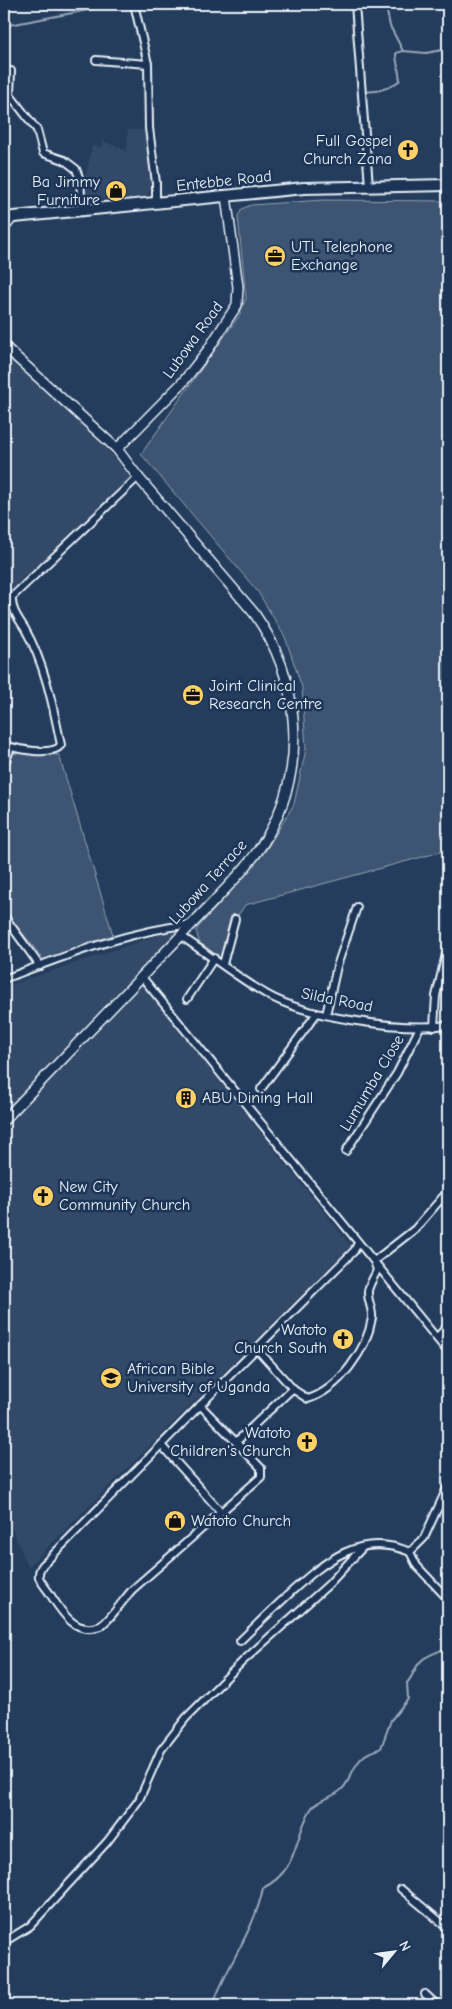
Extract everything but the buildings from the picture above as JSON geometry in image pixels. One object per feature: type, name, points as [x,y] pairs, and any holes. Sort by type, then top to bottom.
[{"type":"main road","name":"Entebbe Road","points":[[8,218],[304,188],[448,185]]},
{"type":"street","points":[[134,4],[148,64],[149,128],[156,183],[156,203]]},
{"type":"street","points":[[356,4],[368,186]]},
{"type":"street","points":[[96,60],[148,64]]},
{"type":"street","points":[[11,70],[11,97],[37,130],[43,153],[68,162],[78,174],[82,211]]},
{"type":"street","name":"Lubowa Road","points":[[117,449],[183,382],[208,350],[237,304],[238,287],[226,196]]},
{"type":"street","points":[[4,228],[8,218]]},
{"type":"street","name":"Lubowa Terrace","points":[[4,346],[117,449],[138,477],[262,625],[277,650],[288,683],[292,706],[294,745],[283,803],[268,836],[247,865],[4,1120]]},
{"type":"street","points":[[4,766],[7,746],[41,751],[55,750],[61,745],[51,698],[38,660],[8,603],[15,593],[138,477]]},
{"type":"street","points":[[326,1015],[337,966],[357,907]]},
{"type":"street","points":[[4,916],[40,966]]},
{"type":"street","points":[[223,964],[235,919]]},
{"type":"street","points":[[4,979],[109,942],[170,925],[192,924]]},
{"type":"street","name":"Silda Road","points":[[181,936],[266,994],[294,1006],[326,1015],[420,1027],[448,1025]]},
{"type":"street","points":[[434,1027],[436,996],[448,946]]},
{"type":"street","points":[[187,999],[214,958]]},
{"type":"street","points":[[140,976],[448,1352]]},
{"type":"street","points":[[261,1089],[317,1013]]},
{"type":"street","name":"Lumumba Close","points":[[346,1151],[397,1073],[420,1027]]},
{"type":"street","points":[[374,1261],[415,1229],[448,1191]]},
{"type":"street","points":[[200,1405],[261,1468],[261,1477],[133,1589],[120,1602],[108,1622],[89,1629],[79,1626],[65,1617],[39,1578],[40,1568],[161,1445],[200,1405],[256,1348],[354,1252],[358,1243]]},
{"type":"street","points":[[256,1348],[294,1390],[308,1400],[316,1396],[352,1366],[359,1355],[372,1317],[368,1291],[378,1270],[374,1261]]},
{"type":"street","points":[[436,1337],[448,1326]]},
{"type":"street","points":[[236,1442],[291,1390],[294,1390]]},
{"type":"street","points":[[161,1445],[220,1511]]},
{"type":"street","points":[[410,1552],[424,1538],[448,1486]]},
{"type":"street","points":[[240,1641],[323,1564],[342,1552],[363,1547],[393,1546],[410,1552],[417,1566],[448,1599]]},
{"type":"street","points":[[4,1942],[30,1926],[107,1842],[139,1800],[161,1750],[186,1718],[242,1662],[328,1585],[363,1547]]},
{"type":"street","points":[[401,1888],[448,1928]]},
{"type":"street","points":[[425,1994],[437,2005]]},
{"type":"shaded area","points":[[128,130],[148,130],[153,180],[148,196],[83,201],[81,176],[86,175],[92,146],[101,147],[103,141],[127,151]]},
{"type":"shaded area","points":[[323,200],[448,201],[448,850],[245,905],[239,914],[232,917],[222,959],[199,942],[196,930],[265,852],[294,804],[306,749],[302,687],[285,637],[258,592],[141,454],[239,316],[246,298],[238,216],[242,209],[251,205]]},
{"type":"shaded area","points":[[4,350],[119,461],[131,480],[87,523],[4,595]]},
{"type":"shaded area","points":[[13,753],[59,755],[113,935],[44,960],[4,910],[4,779]]},
{"type":"shaded area","points":[[174,930],[176,931],[175,935],[4,1112],[4,987]]},
{"type":"shaded area","name":"African Bible University of Uganda","points":[[140,981],[351,1246],[28,1567],[4,1509],[4,1128]]},
{"type":"waterway","points":[[41,4],[44,9],[70,4]]},
{"type":"waterway","points":[[96,4],[103,7]]},
{"type":"waterway","points":[[4,26],[104,7],[116,7],[123,4]]},
{"type":"waterway","points":[[389,4],[387,12],[390,26],[403,51],[426,53],[448,49]]},
{"type":"waterway","points":[[366,91],[384,89],[400,80],[396,53],[403,51]]},
{"type":"waterway","points":[[213,2005],[225,1976],[247,1934],[263,1888],[275,1881],[289,1863],[311,1809],[317,1803],[340,1791],[361,1759],[368,1753],[381,1748],[391,1720],[408,1699],[407,1683],[418,1665],[426,1657],[448,1646]]},
{"type":"place","name":"Full Gospel Church Zana","points":[[408,150]]},
{"type":"place","name":"Ba Jimmy Furniture","points":[[116,191]]},
{"type":"place","name":"UTL Telephone Exchange","points":[[275,256]]},
{"type":"place","name":"Joint Clinical Research Centre","points":[[193,695]]},
{"type":"place","name":"ABU Dining Hall","points":[[186,1098]]},
{"type":"place","name":"New City Community Church","points":[[43,1196]]},
{"type":"place","name":"Watoto Church South","points":[[343,1339]]},
{"type":"place","name":"African Bible University of Uganda","points":[[111,1378]]},
{"type":"place","name":"Watoto Children's Church","points":[[307,1442]]},
{"type":"place","name":"Watoto Church","points":[[175,1521]]}]
